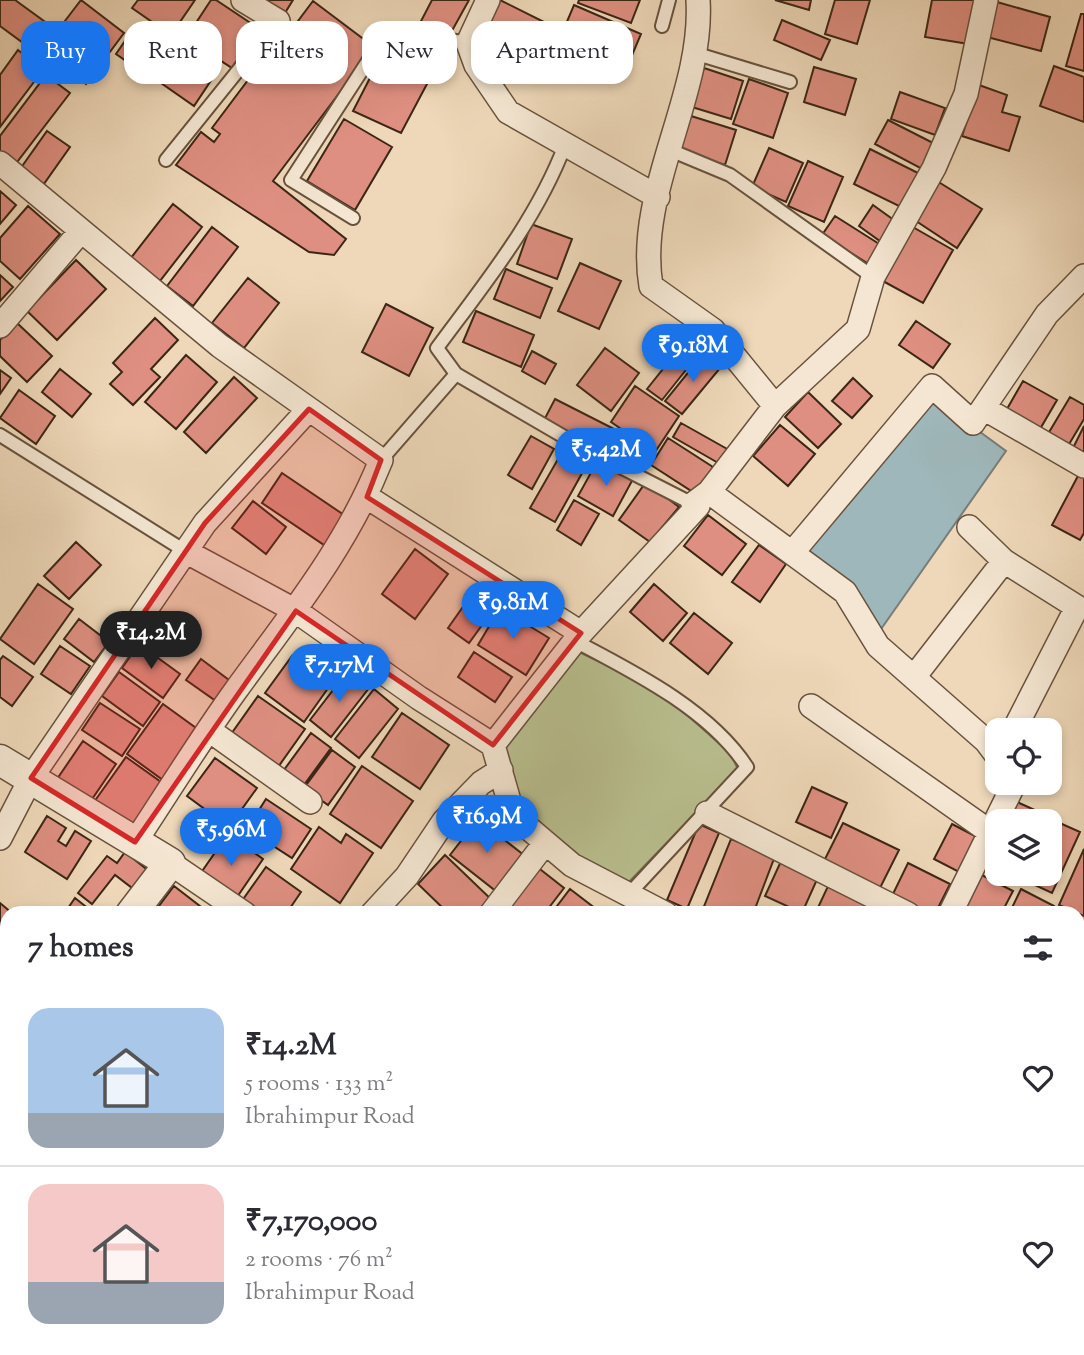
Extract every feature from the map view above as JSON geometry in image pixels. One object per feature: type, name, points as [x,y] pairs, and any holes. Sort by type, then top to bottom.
[{"type":"street","points":[[243,0],[278,21]]},
{"type":"street","points":[[488,0],[468,43],[476,65],[508,112],[658,197]]},
{"type":"street","points":[[698,0],[700,30],[658,197],[646,258],[651,286],[713,330],[775,406]]},
{"type":"street","points":[[493,745],[578,637],[698,506],[701,498],[775,406],[858,329],[873,277],[934,168],[967,94],[986,0]]},
{"type":"street","points":[[0,163],[220,346],[381,460],[366,497],[296,611],[209,730],[135,842]]},
{"type":"street","points":[[0,326],[81,231]]},
{"type":"street","points":[[792,553],[932,386],[973,423],[1047,314],[1084,276]]},
{"type":"street","points":[[0,838],[32,778],[205,523],[309,409]]},
{"type":"street","points":[[985,409],[1084,466]]},
{"type":"street","points":[[366,497],[578,637]]},
{"type":"street","points":[[701,498],[792,553],[845,592],[878,646],[985,739]]},
{"type":"street","points":[[969,527],[1004,561],[1077,607],[1020,718]]},
{"type":"street","points":[[185,551],[296,611],[419,698],[493,745],[513,815],[572,864],[647,906]]},
{"type":"street","points":[[914,677],[1004,561]]},
{"type":"street","points":[[811,706],[985,828]]},
{"type":"street","points":[[209,730],[310,802]]},
{"type":"street","points":[[0,760],[170,863],[232,906]]},
{"type":"street","points":[[379,906],[407,876],[444,821],[481,783],[500,770]]},
{"type":"street","points":[[707,813],[892,906]]},
{"type":"street","points":[[954,906],[985,842]]},
{"type":"street","points":[[497,906],[545,843]]},
{"type":"street","points":[[137,906],[170,863]]},
{"type":"lane","points":[[662,26],[668,0]]},
{"type":"lane","points":[[354,218],[291,180],[388,30],[468,43]]},
{"type":"lane","points":[[694,53],[790,82]]},
{"type":"lane","points":[[166,160],[236,73]]},
{"type":"lane","points":[[565,145],[549,186],[510,250],[437,348],[456,374],[585,449],[701,498]]},
{"type":"lane","points":[[670,150],[730,175],[873,277]]},
{"type":"lane","points":[[381,460],[456,374]]},
{"type":"lane","points":[[0,435],[185,551]]},
{"type":"lane","points":[[578,637],[667,690],[738,753],[747,767],[629,894]]},
{"type":"highlighted area","points":[[309,409],[381,460],[367,497],[581,633],[493,745],[296,611],[135,842],[31,778],[205,523]]},
{"type":"green space","points":[[575,650],[660,691],[730,753],[738,769],[627,884],[575,860],[520,810],[502,746]]},
{"type":"water","points":[[931,396],[1006,451],[879,632],[802,551]]},
{"type":"building","points":[[0,0],[15,0],[44,21],[21,21],[21,41],[0,26]]},
{"type":"building","points":[[81,0],[108,21],[65,21]]},
{"type":"building","points":[[138,0],[195,0],[181,21],[151,21],[132,8]]},
{"type":"building","points":[[211,0],[216,0],[248,21],[236,21],[236,62],[232,68],[222,61],[222,21],[197,21]]},
{"type":"building","points":[[261,0],[293,0],[285,13]]},
{"type":"building","points":[[432,0],[469,0],[457,22],[421,21]]},
{"type":"building","points":[[500,0],[542,21],[489,21]]},
{"type":"building","points":[[579,0],[640,0],[632,21],[578,3]]},
{"type":"building","points":[[775,0],[811,0],[809,10]]},
{"type":"building","points":[[835,0],[870,0],[857,44],[825,34]]},
{"type":"building","points":[[932,0],[977,0],[969,44],[925,37]]},
{"type":"building","points":[[313,1],[340,21],[298,21]]},
{"type":"building","points":[[997,2],[1050,17],[1041,51],[987,37]]},
{"type":"building","points":[[574,5],[611,21],[567,21]]},
{"type":"building","points":[[1081,14],[1084,14],[1084,71],[1066,66]]},
{"type":"building","points":[[782,20],[830,40],[821,60],[774,40]]},
{"type":"building","points":[[110,22],[124,33],[110,52]]},
{"type":"building","points":[[348,27],[362,38],[362,63],[348,81]]},
{"type":"building","points":[[633,31],[641,34],[633,53]]},
{"type":"building","points":[[124,42],[124,60],[116,54]]},
{"type":"building","points":[[18,50],[21,52],[21,84],[32,84],[0,127],[0,75]]},
{"type":"building","points":[[1054,66],[1084,77],[1084,122],[1040,106]]},
{"type":"building","points":[[814,67],[856,79],[845,115],[804,102]]},
{"type":"building","points":[[704,68],[743,81],[731,119],[692,107]]},
{"type":"building","points":[[749,79],[788,93],[773,138],[733,124]]},
{"type":"building","points":[[39,84],[58,84],[70,93],[14,166],[0,155],[0,136]]},
{"type":"building","points":[[162,84],[209,84],[194,106]]},
{"type":"building","points":[[245,84],[346,84],[273,181],[346,239],[334,255],[309,252],[176,165],[201,132],[214,142],[220,134],[212,128]]},
{"type":"building","points":[[367,84],[427,84],[401,133],[353,111]]},
{"type":"building","points":[[979,85],[1007,95],[1002,112],[1020,117],[1009,151],[962,136]]},
{"type":"building","points":[[900,92],[945,108],[935,135],[891,119]]},
{"type":"building","points":[[691,116],[736,130],[725,165],[680,151]]},
{"type":"building","points":[[344,119],[392,147],[355,210],[307,181]]},
{"type":"building","points":[[888,120],[937,145],[924,170],[875,144]]},
{"type":"building","points":[[47,131],[70,147],[41,188],[18,172]]},
{"type":"building","points":[[769,148],[803,163],[786,202],[752,187]]},
{"type":"building","points":[[870,149],[920,174],[903,208],[854,184]]},
{"type":"building","points":[[808,161],[843,177],[824,222],[788,206]]},
{"type":"building","points":[[937,181],[982,209],[957,248],[913,219]]},
{"type":"building","points":[[0,191],[16,205],[0,224]]},
{"type":"building","points":[[173,204],[202,227],[156,286],[127,263]]},
{"type":"building","points":[[873,205],[898,223],[884,244],[859,226]]},
{"type":"building","points":[[28,206],[60,234],[20,279],[0,261],[0,238]]},
{"type":"building","points":[[835,216],[884,247],[872,266],[822,235]]},
{"type":"building","points":[[531,224],[572,239],[557,279],[517,264]]},
{"type":"building","points":[[911,226],[953,250],[923,303],[881,280]]},
{"type":"building","points":[[212,227],[238,247],[193,306],[167,286]]},
{"type":"building","points":[[76,260],[106,289],[57,340],[27,311]]},
{"type":"building","points":[[580,263],[621,281],[599,329],[558,311]]},
{"type":"building","points":[[506,269],[552,288],[540,318],[494,299]]},
{"type":"building","points":[[0,275],[13,287],[0,301]]},
{"type":"building","points":[[248,278],[279,303],[244,348],[212,323]]},
{"type":"building","points":[[386,304],[433,328],[409,376],[362,352]]},
{"type":"building","points":[[476,311],[534,335],[521,367],[463,342]]},
{"type":"building","points":[[155,318],[178,340],[151,369],[160,377],[133,405],[110,384],[122,372],[113,363]]},
{"type":"building","points":[[916,321],[950,344],[933,368],[899,345]]},
{"type":"building","points":[[16,322],[52,356],[27,382],[0,356],[0,340]]},
{"type":"building","points":[[687,339],[701,351],[662,400],[647,389]]},
{"type":"building","points":[[605,348],[639,373],[611,411],[577,385]]},
{"type":"building","points":[[532,351],[556,364],[545,384],[522,371]]},
{"type":"building","points":[[704,353],[721,367],[682,414],[665,401]]},
{"type":"building","points":[[186,355],[217,382],[176,429],[145,402]]},
{"type":"building","points":[[60,369],[91,394],[72,417],[42,392]]},
{"type":"building","points":[[0,370],[11,378],[0,394]]},
{"type":"building","points":[[234,377],[257,398],[206,453],[184,432]]},
{"type":"building","points":[[853,378],[872,396],[852,418],[832,401]]},
{"type":"building","points":[[1023,381],[1057,400],[1040,429],[1007,409]]},
{"type":"building","points":[[635,386],[679,416],[655,452],[611,422]]},
{"type":"building","points":[[19,390],[55,416],[36,444],[0,418]]},
{"type":"building","points":[[808,392],[841,424],[818,448],[785,417]]},
{"type":"building","points":[[1070,397],[1084,405],[1084,419],[1068,446],[1048,434]]},
{"type":"building","points":[[555,399],[620,432],[608,456],[543,422]]},
{"type":"building","points":[[681,423],[729,450],[720,464],[673,437]]},
{"type":"building","points":[[780,425],[815,454],[788,486],[753,456]]},
{"type":"building","points":[[1084,426],[1084,459],[1071,452]]},
{"type":"building","points":[[531,436],[554,449],[532,489],[508,475]]},
{"type":"building","points":[[668,438],[713,467],[696,494],[651,465]]},
{"type":"building","points":[[562,452],[586,466],[555,522],[530,508]]},
{"type":"building","points":[[598,460],[633,479],[613,516],[578,496]]},
{"type":"building","points":[[282,473],[347,517],[327,547],[262,503]]},
{"type":"building","points":[[1079,474],[1084,477],[1084,533],[1080,540],[1052,525]]},
{"type":"building","points":[[646,482],[679,507],[650,542],[619,520]]},
{"type":"building","points":[[574,500],[599,514],[581,545],[557,530]]},
{"type":"building","points":[[253,501],[286,527],[266,554],[232,528]]},
{"type":"building","points":[[708,515],[746,544],[722,575],[684,546]]},
{"type":"building","points":[[76,542],[101,565],[69,599],[44,576]]},
{"type":"building","points":[[759,545],[786,564],[760,602],[732,582]]},
{"type":"building","points":[[415,549],[448,574],[415,619],[382,594]]},
{"type":"building","points":[[38,584],[73,609],[34,664],[0,639]]},
{"type":"building","points":[[654,584],[687,613],[663,641],[630,612]]},
{"type":"building","points":[[477,587],[498,603],[469,643],[448,628]]},
{"type":"building","points":[[500,608],[549,638],[526,675],[478,645]]},
{"type":"building","points":[[694,613],[732,643],[708,674],[670,643]]},
{"type":"building","points":[[79,619],[109,642],[94,662],[64,639]]},
{"type":"building","points":[[139,644],[180,674],[163,698],[122,668]]},
{"type":"building","points":[[60,646],[90,666],[71,694],[41,674]]},
{"type":"building","points":[[474,652],[512,677],[495,702],[458,677]]},
{"type":"building","points":[[3,656],[33,677],[12,706],[0,697],[0,660]]},
{"type":"building","points":[[292,656],[331,684],[304,722],[265,693]]},
{"type":"building","points":[[201,659],[237,686],[223,706],[186,680]]},
{"type":"building","points":[[119,672],[160,702],[143,726],[102,696]]},
{"type":"building","points":[[347,672],[369,688],[331,737],[310,720]]},
{"type":"building","points":[[374,689],[398,709],[359,758],[335,739]]},
{"type":"building","points":[[258,696],[305,729],[276,770],[229,737]]},
{"type":"building","points":[[100,703],[140,729],[122,756],[82,730]]},
{"type":"building","points":[[163,704],[203,733],[167,783],[127,754]]},
{"type":"building","points":[[402,713],[449,745],[420,789],[372,757]]},
{"type":"building","points":[[311,733],[331,748],[301,789],[281,774]]},
{"type":"building","points":[[83,741],[116,764],[88,805],[55,782]]},
{"type":"building","points":[[332,750],[355,767],[328,805],[304,788]]},
{"type":"building","points":[[126,757],[168,787],[136,832],[94,802]]},
{"type":"building","points":[[215,758],[257,788],[229,827],[187,796]]},
{"type":"building","points":[[362,766],[413,801],[381,848],[330,814]]},
{"type":"building","points":[[812,787],[847,803],[831,838],[796,822]]},
{"type":"building","points":[[266,799],[311,829],[292,858],[247,829]]},
{"type":"building","points":[[1017,802],[1033,809],[1014,809]]},
{"type":"building","points":[[47,816],[66,828],[58,841],[66,846],[75,831],[91,841],[67,879],[25,852]]},
{"type":"building","points":[[478,819],[525,856],[497,892],[450,855]]},
{"type":"building","points":[[843,823],[899,850],[878,892],[822,865]]},
{"type":"building","points":[[699,824],[719,833],[688,906],[680,906],[667,900]]},
{"type":"building","points":[[952,824],[977,837],[959,872],[934,859]]},
{"type":"building","points":[[1062,824],[1080,832],[1062,871]]},
{"type":"building","points":[[319,827],[341,843],[346,834],[373,853],[340,903],[291,869]]},
{"type":"building","points":[[228,834],[263,859],[233,903],[198,877]]},
{"type":"building","points":[[731,839],[775,856],[756,906],[704,906]]},
{"type":"building","points":[[1084,849],[1084,906],[1059,905]]},
{"type":"building","points":[[125,852],[150,872],[136,891],[115,875],[92,904],[78,893],[107,856],[117,863]]},
{"type":"building","points":[[445,855],[495,903],[492,906],[441,906],[418,884]]},
{"type":"building","points":[[782,859],[819,875],[805,906],[787,906],[765,896]]},
{"type":"building","points":[[908,863],[950,884],[939,906],[906,906],[891,898]]},
{"type":"building","points":[[536,866],[564,888],[550,906],[504,906]]},
{"type":"building","points":[[266,867],[301,892],[291,906],[239,905]]},
{"type":"building","points":[[978,873],[985,877],[985,886],[1003,886],[1013,891],[1005,906],[962,906]]},
{"type":"building","points":[[829,884],[870,902],[868,906],[819,906]]},
{"type":"building","points":[[174,886],[200,906],[159,906]]},
{"type":"building","points":[[1037,886],[1055,886],[1052,893]]},
{"type":"building","points":[[570,889],[592,906],[557,906]]},
{"type":"building","points":[[1021,889],[1054,906],[1013,906]]},
{"type":"building","points":[[75,898],[85,906],[70,906]]}]
